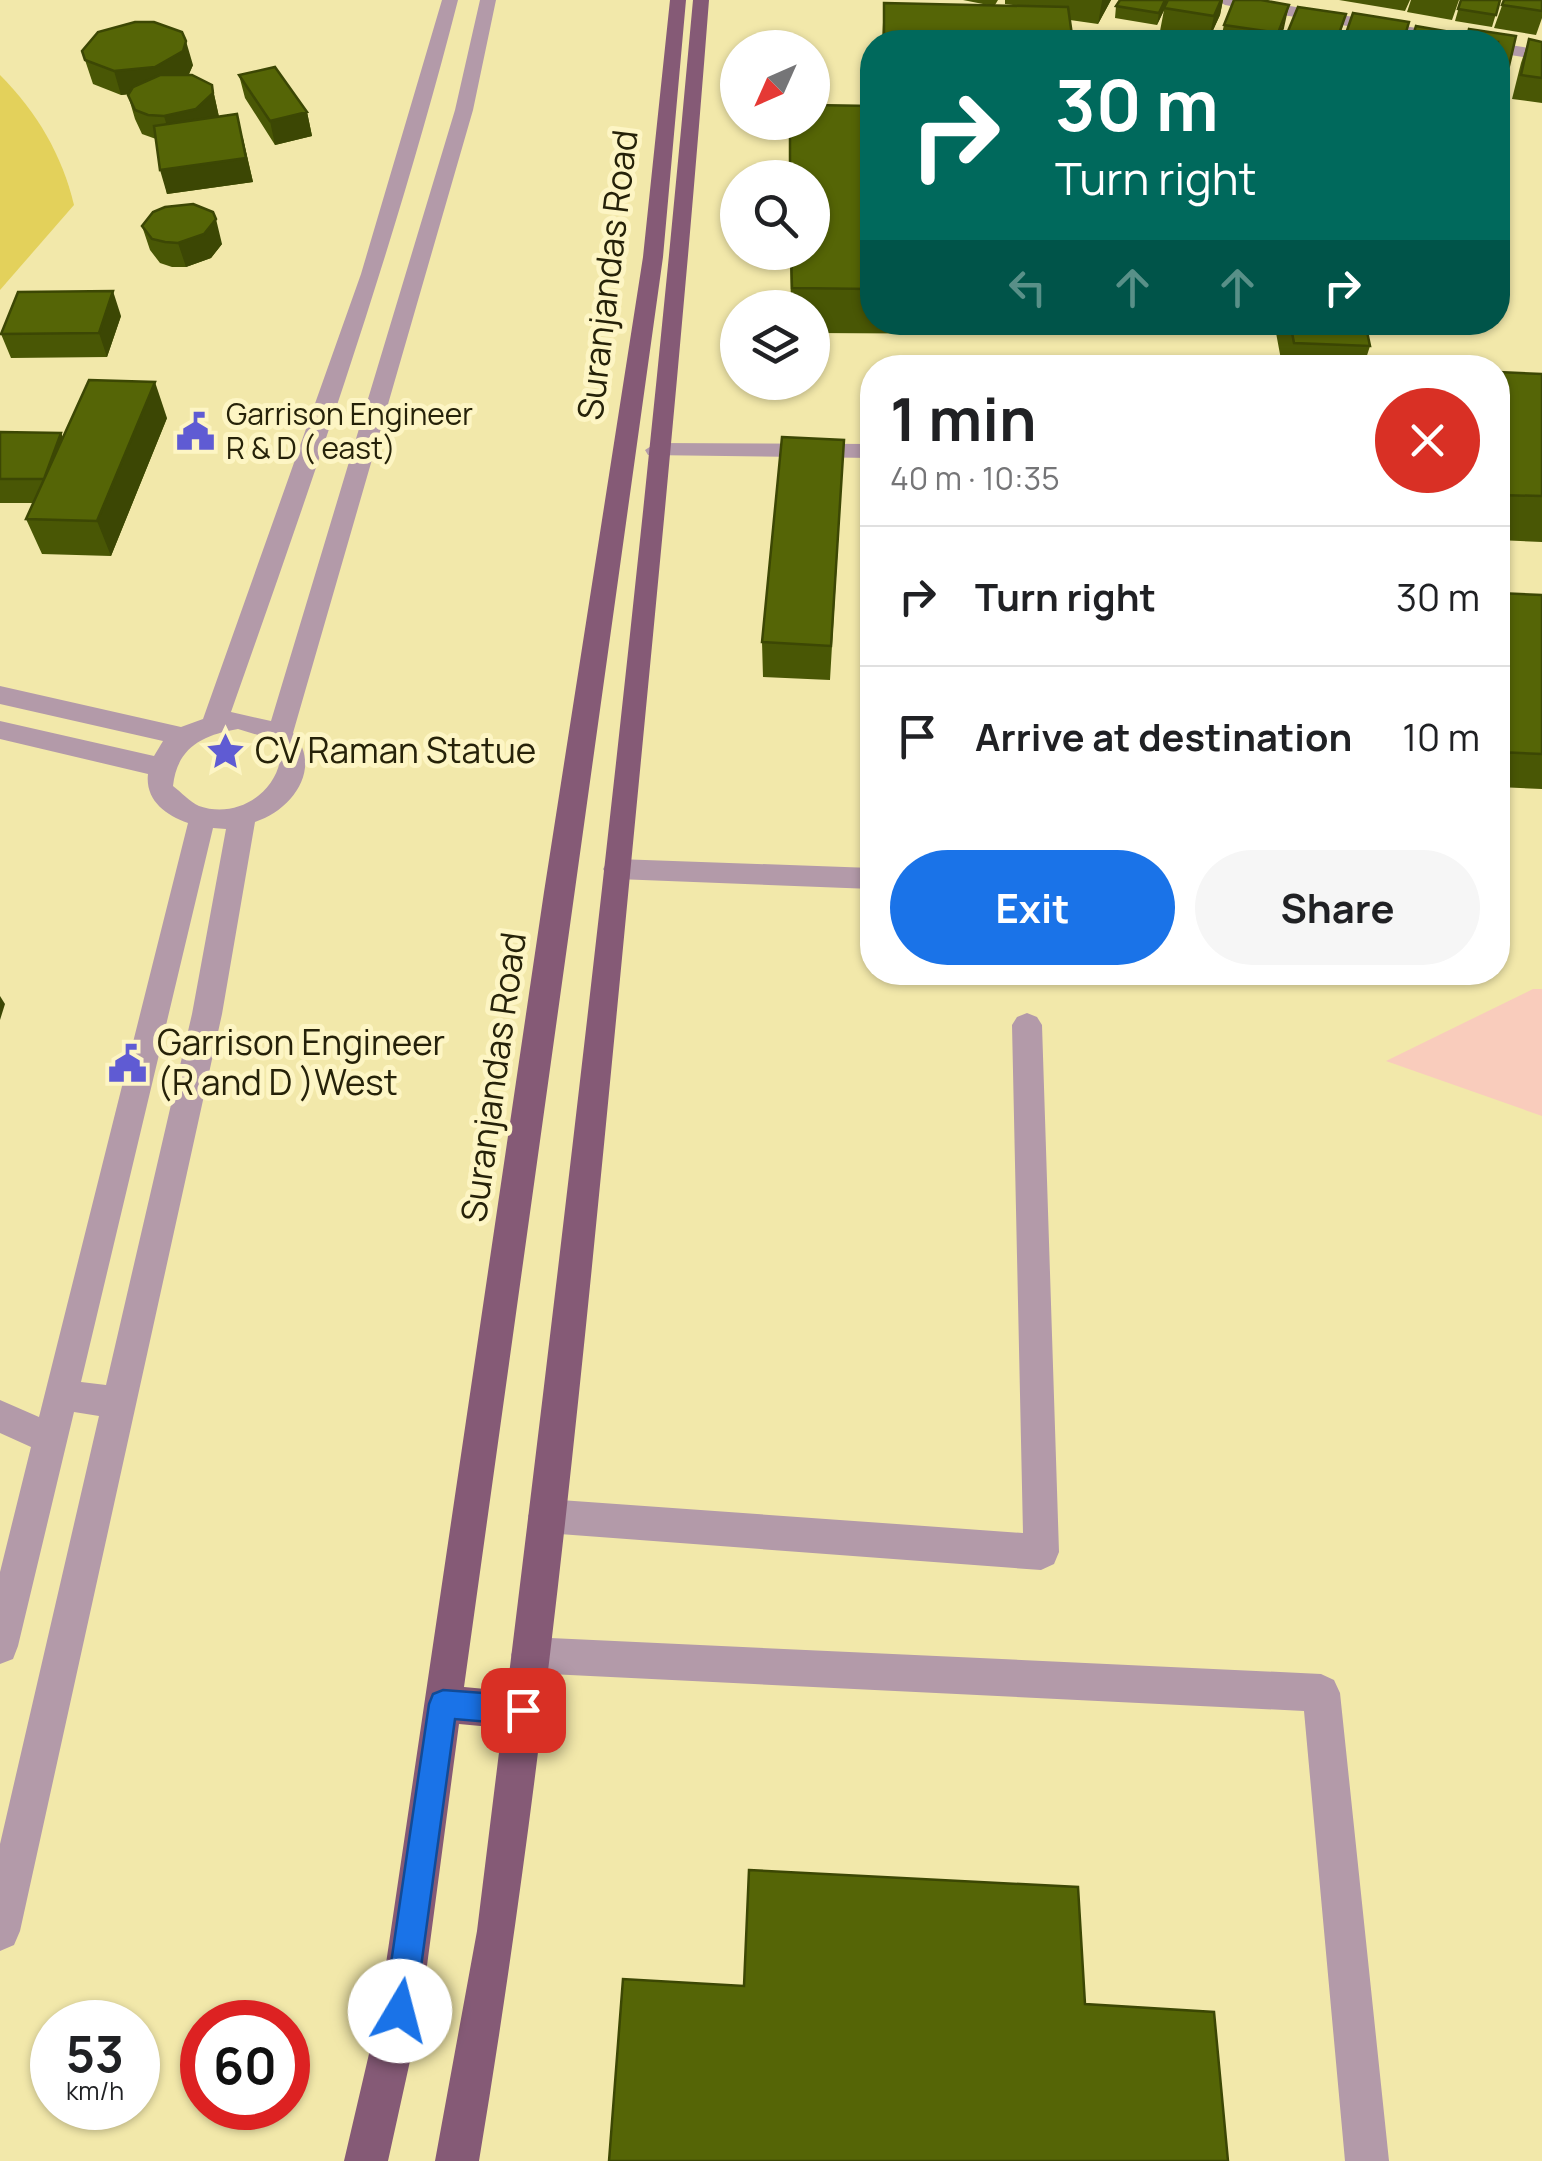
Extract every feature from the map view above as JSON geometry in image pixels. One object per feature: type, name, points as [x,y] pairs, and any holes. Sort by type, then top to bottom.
[{"type":"main road","name":"Suranjandas Road","points":[[366,2161],[400,2011],[652,257],[678,0]]},
{"type":"main road","name":"Suranjandas Road","points":[[457,2161],[497,1931],[546,1516],[617,869],[701,0]]},
{"type":"main road","points":[[443,1704],[523,1710]]},
{"type":"street","points":[[214,723],[343,362],[423,110],[450,0]]},
{"type":"street","points":[[280,732],[464,110],[488,0]]},
{"type":"street","points":[[1224,0],[1398,30]]},
{"type":"street","points":[[1510,50],[1542,55]]},
{"type":"street","points":[[656,450],[860,451]]},
{"type":"street","points":[[0,695],[184,737]]},
{"type":"street","points":[[214,723],[262,723],[293,744],[298,760],[294,777],[283,794],[242,816],[202,819],[175,808],[160,790],[160,767],[168,751],[184,737],[214,723]]},
{"type":"street","points":[[0,730],[160,767]]},
{"type":"street","points":[[0,1930],[206,1014],[242,816]]},
{"type":"street","points":[[0,1646],[202,819]]},
{"type":"street","points":[[617,869],[860,879]]},
{"type":"street","points":[[546,1516],[1041,1552],[1028,1025]]},
{"type":"street","points":[[62,1396],[119,1403]]},
{"type":"street","points":[[0,1416],[51,1439]]},
{"type":"street","points":[[530,1655],[1321,1693],[1367,2161]]},
{"type":"shaded area","points":[[0,75],[46,135],[63,169],[74,205],[0,290]]},
{"type":"shaded area","points":[[1533,989],[1542,989],[1542,1116],[1386,1061]]},
{"type":"building","points":[[1120,0],[1165,0],[1159,13],[1116,6]]},
{"type":"building","points":[[1168,0],[1221,0],[1214,16],[1164,8]]},
{"type":"building","points":[[1234,0],[1289,5],[1279,30],[1224,25]]},
{"type":"building","points":[[1461,0],[1500,0],[1496,15],[1458,9]]},
{"type":"building","points":[[1504,0],[1542,0],[1542,11],[1502,5]]},
{"type":"building","points":[[884,3],[1068,7],[1071,30],[884,30]]},
{"type":"building","points":[[1298,7],[1346,14],[1340,30],[1288,30]]},
{"type":"building","points":[[1353,13],[1409,22],[1407,30],[1347,30]]},
{"type":"building","points":[[135,22],[154,22],[182,32],[186,41],[183,51],[155,67],[114,71],[85,60],[82,51],[98,32]]},
{"type":"building","points":[[1510,35],[1516,36],[1510,62]]},
{"type":"building","points":[[1529,39],[1542,42],[1542,78],[1521,75]]},
{"type":"building","points":[[275,67],[307,112],[270,121],[239,75]]},
{"type":"building","points":[[160,75],[192,75],[212,85],[213,93],[196,109],[164,116],[135,110],[128,95],[133,87]]},
{"type":"building","points":[[830,105],[860,106],[860,289],[792,288],[792,270],[830,270],[830,160],[790,160],[790,140],[830,140]]},
{"type":"building","points":[[237,114],[246,158],[160,170],[154,126]]},
{"type":"building","points":[[193,204],[213,212],[216,219],[204,234],[178,243],[165,242],[152,239],[142,226],[153,212]]},
{"type":"building","points":[[113,291],[99,333],[1,334],[18,292]]},
{"type":"building","points":[[1292,335],[1368,335],[1370,346],[1294,343]]},
{"type":"building","points":[[1510,373],[1542,374],[1542,496],[1510,495]]},
{"type":"building","points":[[89,380],[155,382],[97,521],[26,519]]},
{"type":"building","points":[[0,432],[61,433],[44,479],[0,479]]},
{"type":"building","points":[[782,437],[844,440],[831,646],[762,642]]},
{"type":"building","points":[[1510,594],[1542,595],[1542,754],[1510,753]]},
{"type":"building","points":[[749,1870],[1078,1887],[1085,2004],[1214,2012],[1228,2161],[609,2161],[623,1979],[744,1986]]},
{"type":"place","name":"Garrison Engineer R & D ( east)","points":[[196,432]]},
{"type":"place","name":"CV Raman Statue","points":[[225,751]]},
{"type":"place","name":"Garrison Engineer (R and D )West","points":[[127,1063]]},
{"type":"route","points":[[400,2011],[443,1704],[523,1710]]}]
